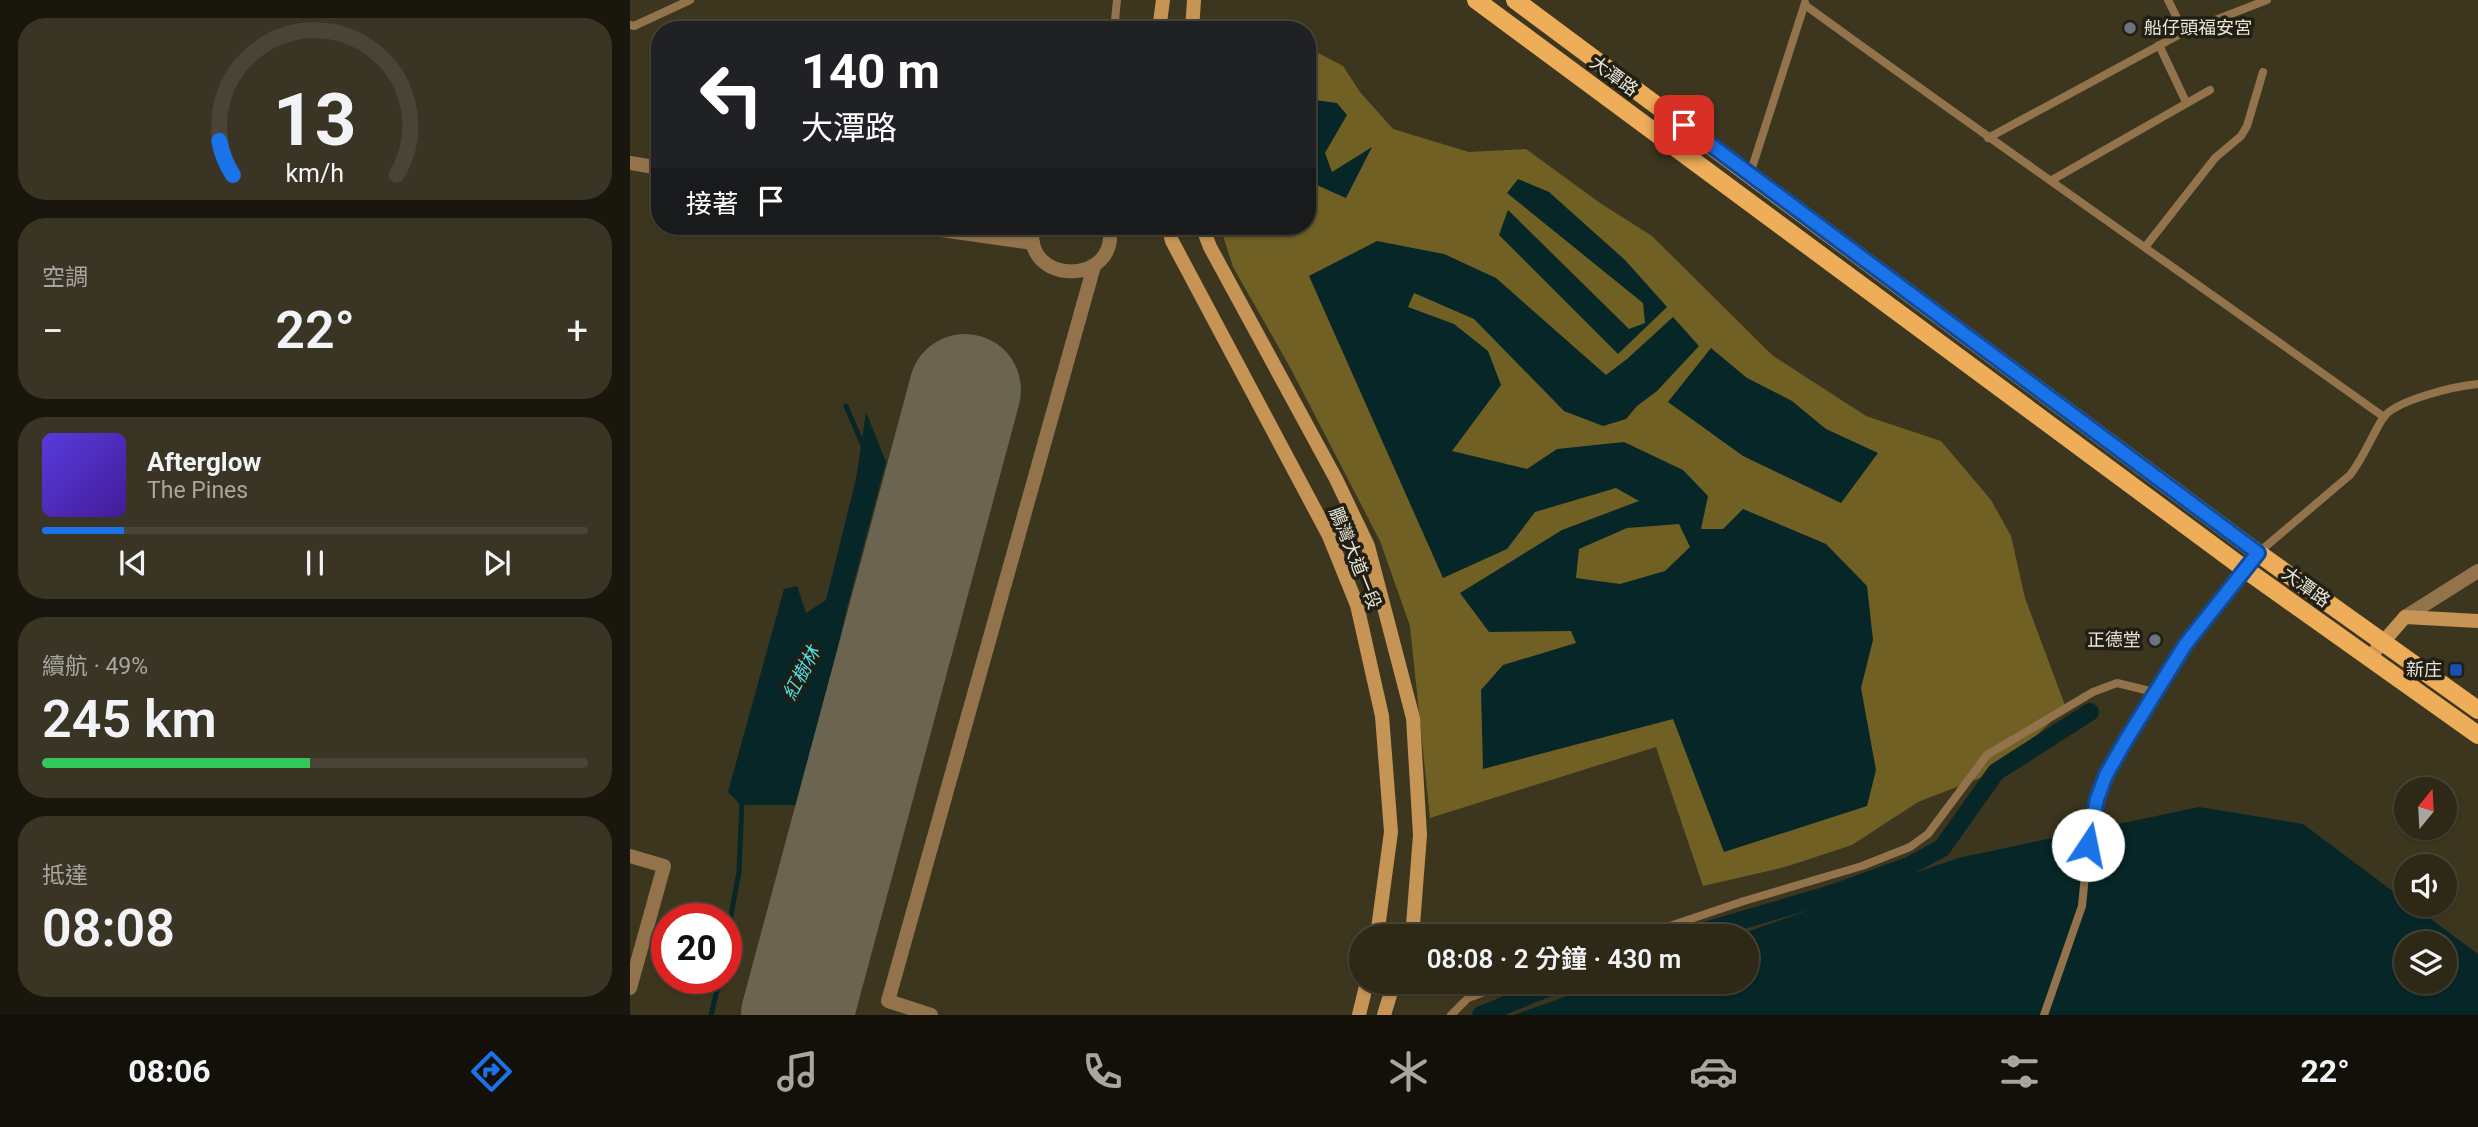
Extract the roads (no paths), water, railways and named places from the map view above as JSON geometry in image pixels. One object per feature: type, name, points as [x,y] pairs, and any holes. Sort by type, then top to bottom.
[{"type":"main road","name":"大潭路","points":[[1476,0],[2246,570],[2478,735]]},
{"type":"main road","name":"大潭路","points":[[1515,0],[2258,553],[2478,710]]},
{"type":"street","points":[[1161,21],[1163,0]]},
{"type":"street","points":[[1193,21],[1194,0]]},
{"type":"street","points":[[630,163],[651,166]]},
{"type":"street","points":[[977,235],[1033,243]]},
{"type":"street","points":[[1033,235],[1038,255],[1046,264],[1070,273],[1094,266],[1109,245],[1109,235]]},
{"type":"street","name":"鵬灣大道一段","points":[[1170,235],[1329,536],[1357,605],[1382,716],[1391,832],[1379,924]]},
{"type":"street","name":"鵬灣大道一段","points":[[1205,235],[1336,479],[1368,547],[1413,718],[1420,835],[1413,924]]},
{"type":"street","points":[[931,1015],[888,1001],[1094,266]]},
{"type":"street","points":[[2369,659],[2405,617],[2478,571]]},
{"type":"street","points":[[2405,617],[2478,621]]},
{"type":"street","points":[[630,856],[664,866],[630,988]]},
{"type":"street","points":[[1359,1015],[1364,994]]},
{"type":"street","points":[[1384,1015],[1390,994]]},
{"type":"lane","points":[[630,25],[634,26],[690,0]]},
{"type":"lane","points":[[1115,21],[1117,0]]},
{"type":"lane","points":[[2168,0],[2184,32]]},
{"type":"lane","points":[[1987,138],[2184,32],[2267,0]]},
{"type":"lane","points":[[1750,175],[1805,3],[1987,138],[2146,246],[2384,417]]},
{"type":"lane","points":[[2159,45],[2186,102]]},
{"type":"lane","points":[[2146,246],[2215,158],[2241,136],[2247,126],[2263,72]]},
{"type":"lane","points":[[2052,180],[2210,90]]},
{"type":"lane","points":[[2044,1015],[2082,906],[2088,845],[2097,799],[2106,775],[2185,645],[2258,553],[2350,475],[2392,408],[2452,387],[2478,384]]},
{"type":"lane","points":[[1676,924],[1862,866],[1910,846],[1928,834],[1987,755],[2093,692],[2117,684],[2154,692]]},
{"type":"lane","points":[[1451,1015],[1468,999],[1481,994]]},
{"type":"water","points":[[1316,100],[1337,103],[1347,115],[1325,153],[1332,172],[1372,147],[1346,198],[1316,185]]},
{"type":"water","points":[[1518,179],[1549,192],[1625,260],[1667,307],[1618,354],[1499,235],[1508,210],[1629,329],[1645,323],[1643,303],[1507,193]]},
{"type":"water","points":[[1377,241],[1444,254],[1496,278],[1606,375],[1673,317],[1699,346],[1657,391],[1637,406],[1626,419],[1603,426],[1564,411],[1474,319],[1414,293],[1408,307],[1454,324],[1488,351],[1501,385],[1452,451],[1527,469],[1557,449],[1624,442],[1683,470],[1708,496],[1701,529],[1723,529],[1743,509],[1826,544],[1867,586],[1873,640],[1861,688],[1876,770],[1867,806],[1724,852],[1673,719],[1483,769],[1481,690],[1503,665],[1576,643],[1571,631],[1489,632],[1460,593],[1562,530],[1639,501],[1616,488],[1535,512],[1507,549],[1443,578],[1309,276]],"holes":[[[1679,524],[1690,547],[1665,571],[1620,584],[1576,578],[1579,549],[1627,528]]]},
{"type":"water","points":[[1711,348],[1747,378],[1792,401],[1826,429],[1878,453],[1841,503],[1743,456],[1668,402]]},
{"type":"water","points":[[866,412],[886,462],[847,608],[802,805],[741,805],[728,792],[784,589],[797,586],[806,613],[826,600],[856,479]]},
{"type":"water","points":[[2199,807],[2303,824],[2394,892],[2394,917],[2428,917],[2447,931],[2394,931],[2394,994],[2457,994],[2457,938],[2478,954],[2478,1015],[1513,1015],[1573,994],[1759,994],[1759,928],[1958,858]]},
{"type":"waterway","name":"紅樹林","points":[[846,406],[864,448]]},
{"type":"waterway","points":[[1729,924],[1828,895],[1909,866],[1942,848],[1996,772],[2090,712]]},
{"type":"waterway","name":"紅樹林","points":[[733,903],[739,872],[742,801]]},
{"type":"waterway","name":"紅樹林","points":[[711,1015],[716,994]]},
{"type":"waterway","points":[[1481,1015],[1533,994]]},
{"type":"place","name":"船仔頭福安宮","points":[[2130,28]]},
{"type":"place","name":"正德堂","points":[[2155,640]]},
{"type":"place","name":"新庄","points":[[2456,670]]}]
